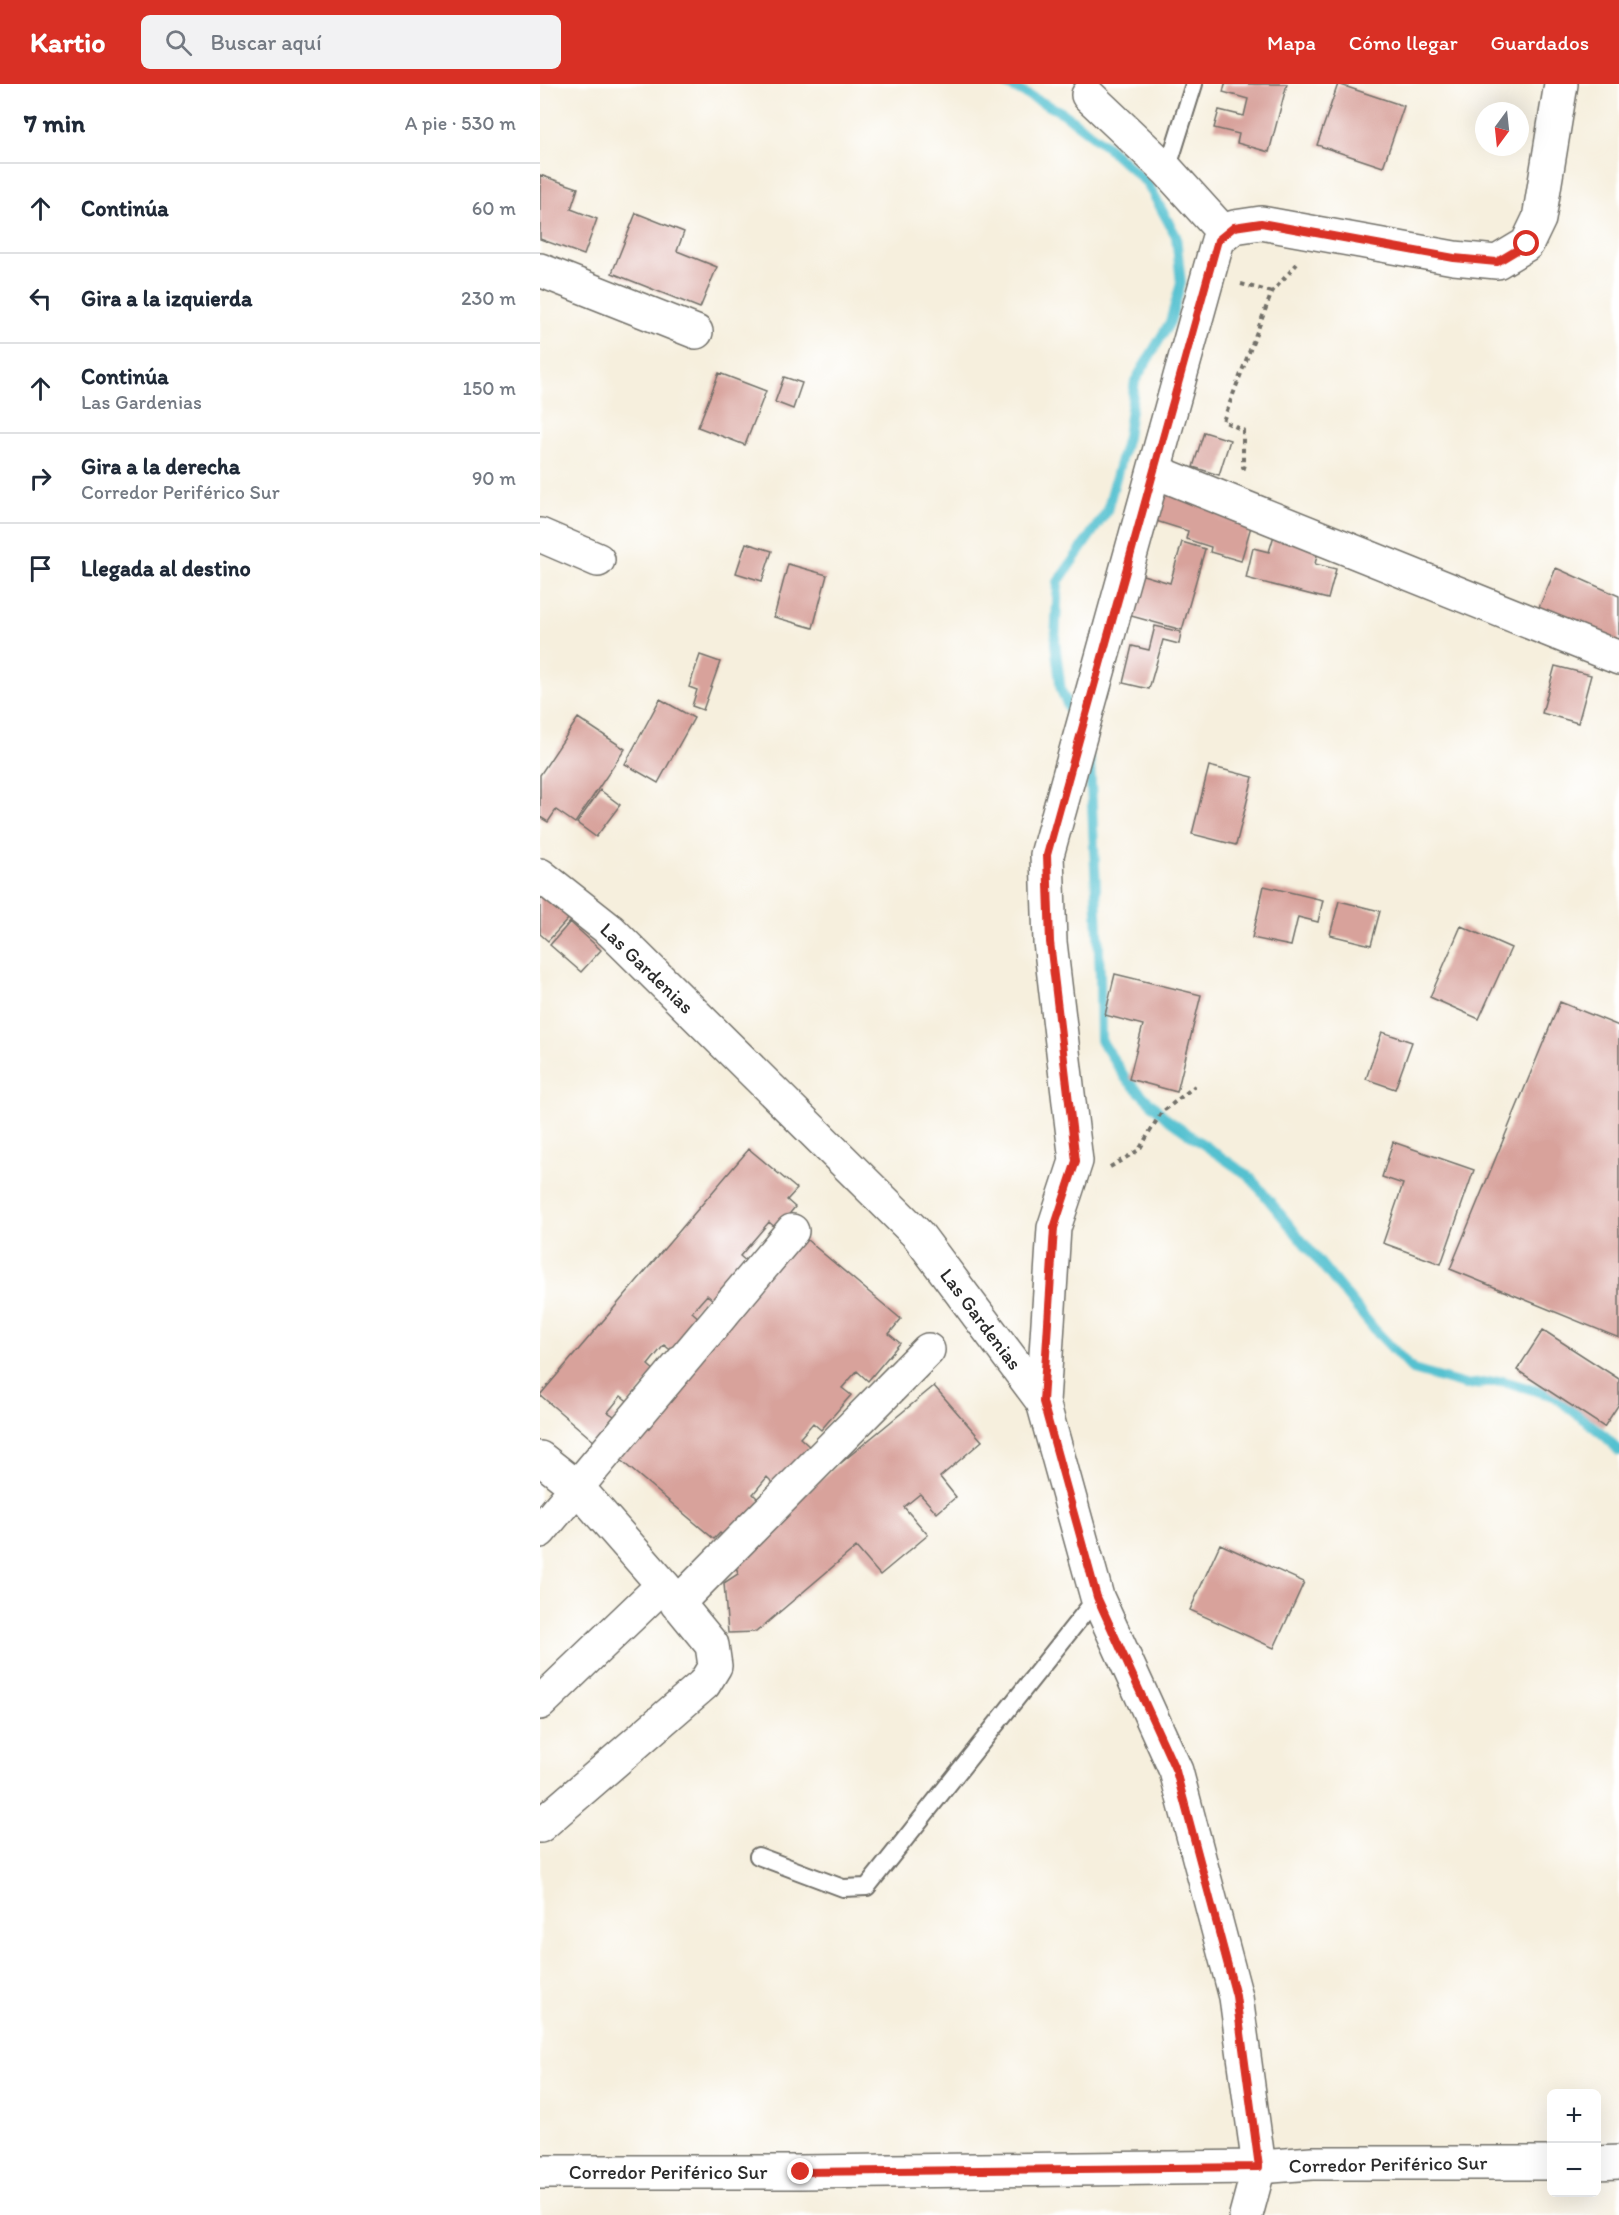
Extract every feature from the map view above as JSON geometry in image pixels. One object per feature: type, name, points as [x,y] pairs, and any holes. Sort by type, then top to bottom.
[{"type":"street","points":[[1043,1402],[1054,1228],[1076,1161],[1050,942],[1047,855],[1218,240],[1234,227],[1261,223],[1454,258],[1497,262],[1527,244],[1539,219],[1561,84]]},
{"type":"street","points":[[1088,94],[1167,170],[1225,234]]},
{"type":"street","points":[[540,270],[696,332]]},
{"type":"street","points":[[1154,471],[1619,658]]},
{"type":"street","points":[[540,535],[598,560]]},
{"type":"street","name":"Las Gardenias","points":[[540,875],[611,931],[918,1235],[1043,1402],[1097,1597],[1176,1771],[1236,1996],[1259,2167],[1246,2215]]},
{"type":"street","points":[[540,1531],[792,1232]]},
{"type":"street","points":[[540,1703],[670,1594],[928,1350]]},
{"type":"street","points":[[540,1458],[578,1488],[670,1594],[712,1645],[715,1666],[704,1684],[540,1826]]},
{"type":"street","points":[[1601,2163],[1619,2162]]},
{"type":"street","name":"Corredor Periférico Sur","points":[[540,2172],[824,2172],[1259,2167],[1312,2163],[1547,2163]]},
{"type":"lane","points":[[1167,170],[1194,84]]},
{"type":"lane","points":[[758,1856],[843,1888],[867,1887],[1097,1597]]},
{"type":"path","points":[[1254,471],[1243,467],[1243,430],[1223,422],[1272,292],[1323,234]]},
{"type":"path","points":[[1066,1193],[1139,1150],[1161,1113],[1195,1086]]},
{"type":"building","points":[[1225,84],[1287,84],[1269,152],[1237,143],[1239,134],[1214,128],[1219,110],[1244,116],[1248,99],[1223,92]]},
{"type":"building","points":[[1338,84],[1404,106],[1383,167],[1317,145]]},
{"type":"building","points":[[540,175],[578,188],[571,209],[597,219],[584,255],[540,239]]},
{"type":"building","points":[[636,213],[684,232],[677,251],[717,267],[700,308],[612,273]]},
{"type":"building","points":[[719,373],[766,391],[745,445],[698,427]]},
{"type":"building","points":[[784,377],[802,383],[793,409],[775,402]]},
{"type":"building","points":[[1204,432],[1230,440],[1219,475],[1193,467]]},
{"type":"building","points":[[1159,487],[1254,516],[1241,561],[1210,552],[1211,547],[1186,539],[1188,531],[1156,521]]},
{"type":"building","points":[[1275,532],[1320,543],[1315,564],[1336,569],[1328,599],[1246,578],[1253,548],[1269,552]]},
{"type":"building","points":[[1182,542],[1205,549],[1182,630],[1124,614],[1136,573],[1170,583]]},
{"type":"building","points":[[746,543],[772,551],[762,581],[736,573]]},
{"type":"building","points":[[788,564],[827,575],[813,628],[774,617]]},
{"type":"building","points":[[1556,568],[1619,596],[1619,646],[1538,610]]},
{"type":"building","points":[[1155,626],[1181,632],[1179,644],[1163,640],[1149,689],[1123,683],[1132,646],[1149,650]]},
{"type":"building","points":[[700,655],[720,662],[703,710],[692,706],[697,690],[689,687]]},
{"type":"building","points":[[1555,666],[1591,675],[1578,723],[1542,713]]},
{"type":"building","points":[[660,699],[694,718],[658,783],[625,764]]},
{"type":"building","points":[[578,718],[625,749],[575,823],[556,810],[548,822],[540,817],[540,775]]},
{"type":"building","points":[[1209,766],[1253,777],[1236,845],[1192,834]]},
{"type":"building","points":[[600,790],[620,805],[596,837],[577,823]]},
{"type":"building","points":[[1264,886],[1323,900],[1318,922],[1298,917],[1291,946],[1252,938]]},
{"type":"building","points":[[540,890],[570,917],[548,941],[540,934]]},
{"type":"building","points":[[1339,901],[1380,911],[1371,945],[1330,935]]},
{"type":"building","points":[[570,922],[601,950],[581,972],[550,945]]},
{"type":"building","points":[[1461,926],[1511,948],[1479,1019],[1430,997]]},
{"type":"building","points":[[1115,974],[1201,995],[1177,1092],[1129,1079],[1143,1025],[1105,1015]]},
{"type":"building","points":[[1560,1002],[1619,1026],[1619,1338],[1450,1269]]},
{"type":"building","points":[[1382,1032],[1412,1042],[1395,1089],[1366,1079]]},
{"type":"building","points":[[1393,1142],[1474,1170],[1441,1264],[1383,1243],[1403,1184],[1382,1177]]},
{"type":"building","points":[[749,1149],[797,1189],[787,1200],[795,1207],[777,1229],[769,1222],[740,1256],[747,1262],[714,1301],[707,1295],[692,1312],[701,1320],[673,1352],[664,1345],[648,1365],[656,1372],[630,1403],[621,1396],[608,1412],[617,1418],[596,1443],[540,1395]]},
{"type":"building","points":[[800,1234],[901,1319],[889,1334],[900,1343],[868,1381],[857,1371],[842,1388],[851,1395],[821,1430],[813,1423],[800,1438],[810,1447],[776,1486],[767,1477],[753,1494],[762,1503],[729,1541],[720,1533],[714,1539],[612,1453]]},
{"type":"building","points":[[1543,1330],[1619,1379],[1619,1404],[1604,1427],[1517,1370]]},
{"type":"building","points":[[934,1386],[982,1441],[940,1477],[956,1497],[937,1513],[920,1494],[904,1507],[928,1535],[880,1575],[856,1547],[756,1632],[728,1633],[724,1583],[738,1574],[732,1553]]},
{"type":"building","points":[[1220,1544],[1304,1582],[1274,1648],[1190,1610]]},
{"type":"waterway","points":[[1006,84],[1063,113],[1105,145],[1147,183],[1176,236],[1181,283],[1170,322],[1135,381],[1127,437],[1107,511],[1058,582],[1055,643],[1061,690],[1075,722]]},
{"type":"waterway","points":[[1085,748],[1090,761],[1101,1040],[1126,1079],[1167,1119],[1250,1177],[1374,1329],[1413,1370],[1465,1385],[1503,1381],[1554,1396],[1605,1436],[1619,1451]]},
{"type":"route","points":[[801,2172],[1259,2167],[1236,1996],[1176,1771],[1097,1597],[1043,1402],[1054,1228],[1076,1161],[1050,942],[1047,855],[1218,240],[1234,227],[1261,223],[1454,258],[1497,262],[1527,244]]}]
